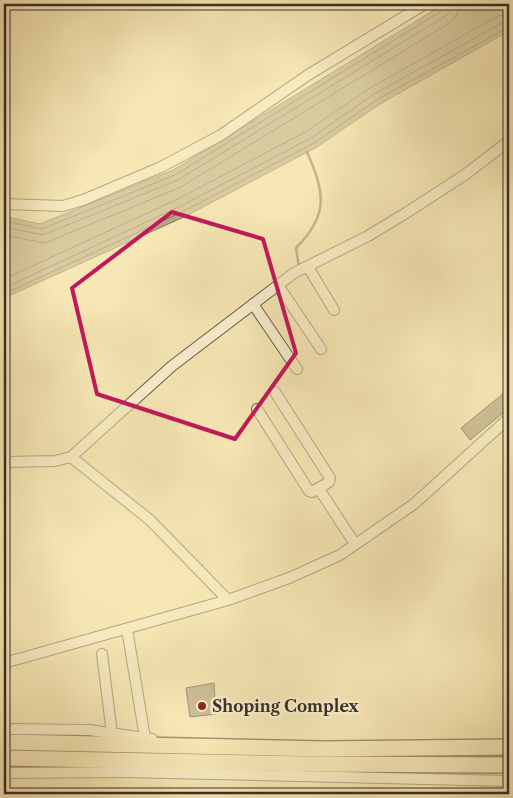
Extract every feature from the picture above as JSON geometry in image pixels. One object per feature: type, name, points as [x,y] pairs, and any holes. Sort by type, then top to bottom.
[{"type":"highway","points":[[4,742],[324,749],[509,747]]},
{"type":"highway","points":[[4,758],[311,764],[509,765]]},
{"type":"street","points":[[4,204],[64,206],[83,200],[161,167],[221,135],[308,75],[425,4]]},
{"type":"street","points":[[4,462],[54,461],[71,457],[172,366],[278,285],[294,274],[368,236],[406,213],[466,174],[509,141]]},
{"type":"street","points":[[308,268],[334,310]]},
{"type":"street","points":[[278,285],[321,349]]},
{"type":"street","points":[[253,304],[297,369]]},
{"type":"street","points":[[257,409],[309,491],[312,492],[329,482],[330,478],[275,392]]},
{"type":"street","points":[[4,663],[228,600],[289,578],[340,555],[414,504],[509,418]]},
{"type":"street","points":[[71,457],[150,520],[228,600]]},
{"type":"street","points":[[318,489],[355,544]]},
{"type":"street","points":[[127,629],[145,738]]},
{"type":"street","points":[[102,654],[112,734]]},
{"type":"street","points":[[4,729],[90,730],[192,745]]},
{"type":"street","points":[[4,773],[124,772],[509,781]]},
{"type":"highlighted area","points":[[172,212],[263,239],[296,353],[235,439],[97,394],[72,288]]},
{"type":"water","points":[[444,4],[509,4],[509,31],[380,104],[317,147],[186,216],[4,298],[4,216],[40,224],[173,170]]},
{"type":"building","points":[[509,389],[509,408],[470,440],[461,428]]},
{"type":"building","name":"Shoping Complex","points":[[214,683],[216,714],[190,717],[186,688]]},
{"type":"waterway","points":[[299,267],[296,248],[314,225],[321,203],[318,180],[307,152]]},
{"type":"place","name":"Shoping Complex","points":[[202,706]]}]
